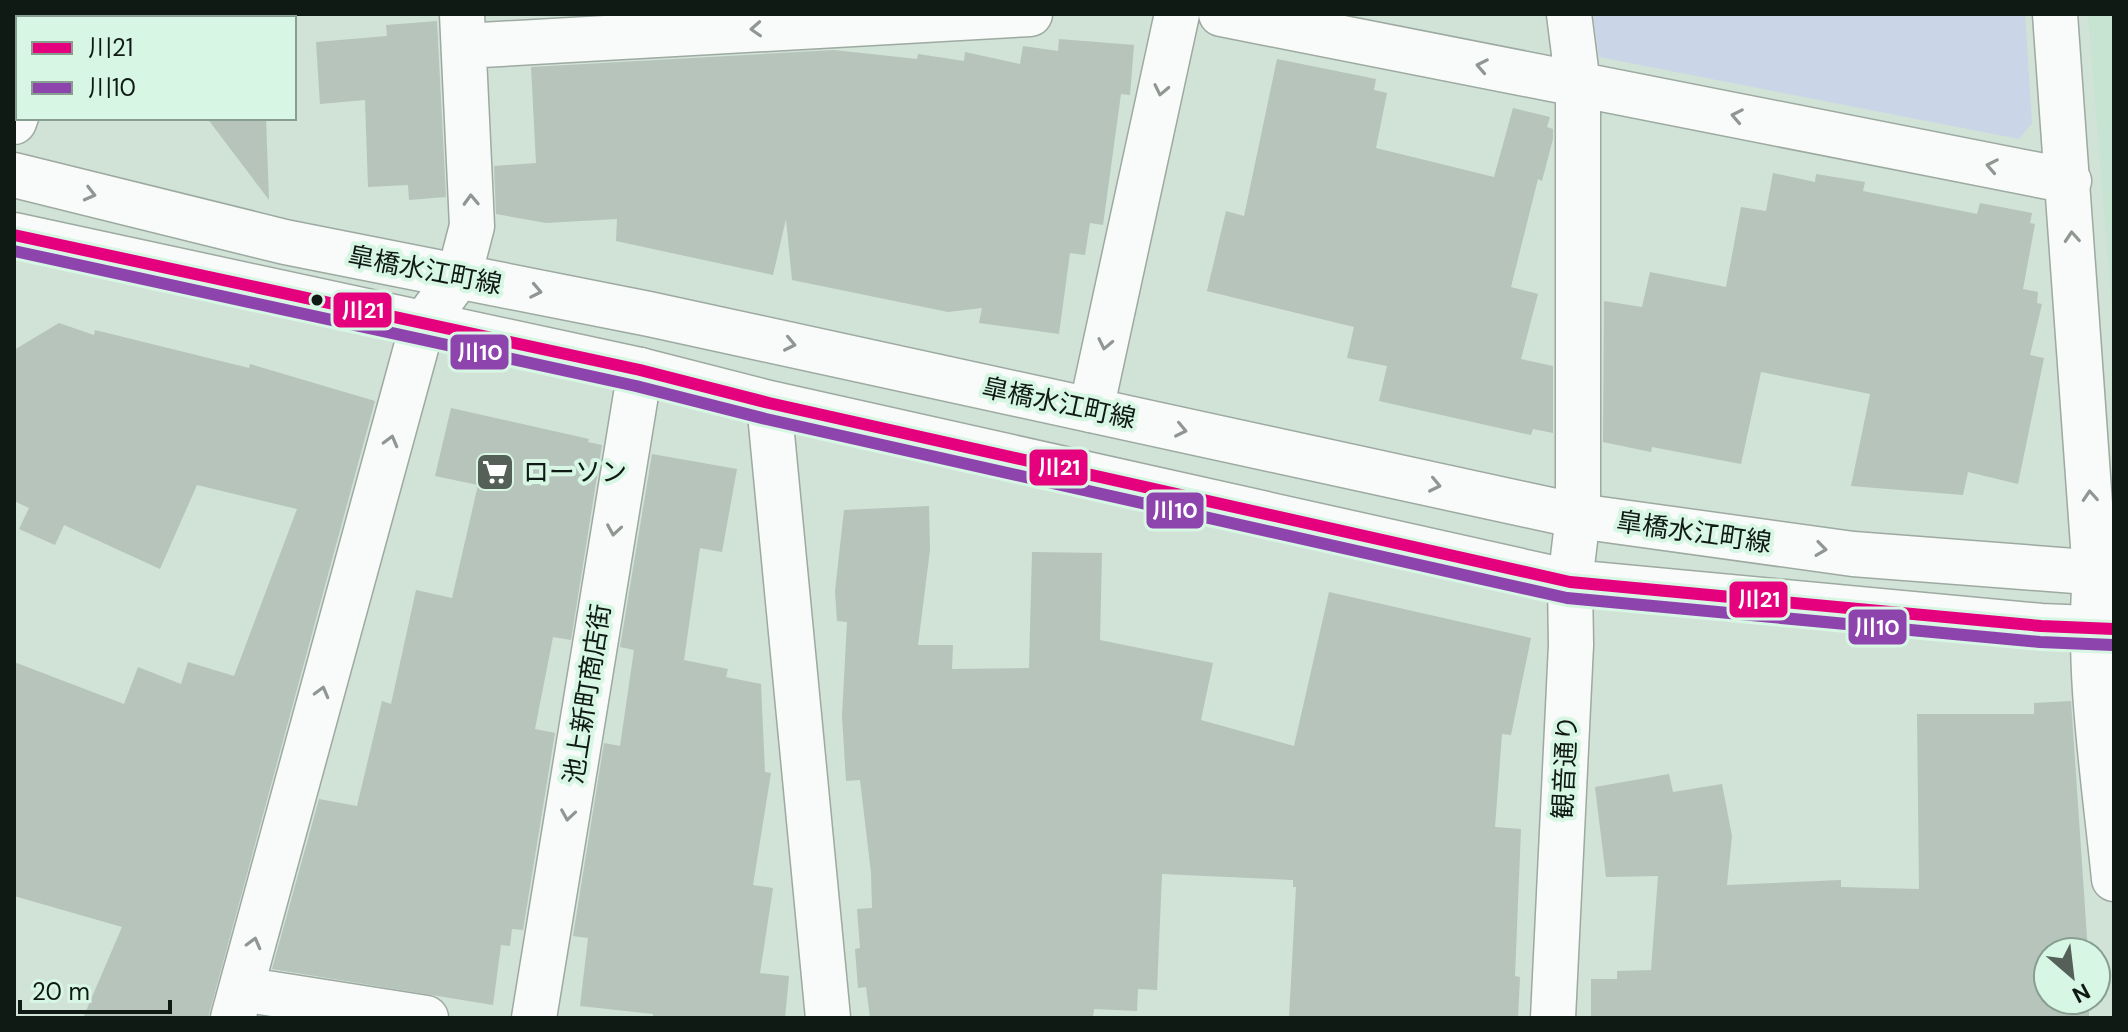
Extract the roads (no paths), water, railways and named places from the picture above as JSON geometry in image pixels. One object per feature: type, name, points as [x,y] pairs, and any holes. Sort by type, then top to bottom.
[{"type":"street","points":[[426,1018],[237,1004],[422,326],[459,276],[472,226],[463,30],[1030,14]]},
{"type":"street","points":[[1091,410],[1177,14]]},
{"type":"street","points":[[1221,14],[2069,181]]},
{"type":"street","name":"観音通り","points":[[1553,1018],[1571,645],[1570,582],[1578,516],[1578,85],[1569,14]]},
{"type":"street","points":[[2055,14],[2105,574],[2102,629],[2114,879]]},
{"type":"street","name":"皐橋水江町線","points":[[14,175],[285,242],[459,276],[1578,516],[1853,554],[2105,574]]},
{"type":"street","name":"皐橋水江町線","points":[[14,235],[422,326],[640,370],[769,403],[1570,582],[2102,629]]},
{"type":"street","name":"池上新町商店街","points":[[534,1018],[640,370]]},
{"type":"street","points":[[769,403],[828,1018]]},
{"type":"place","name":"ローソン","points":[[495,472]]}]
